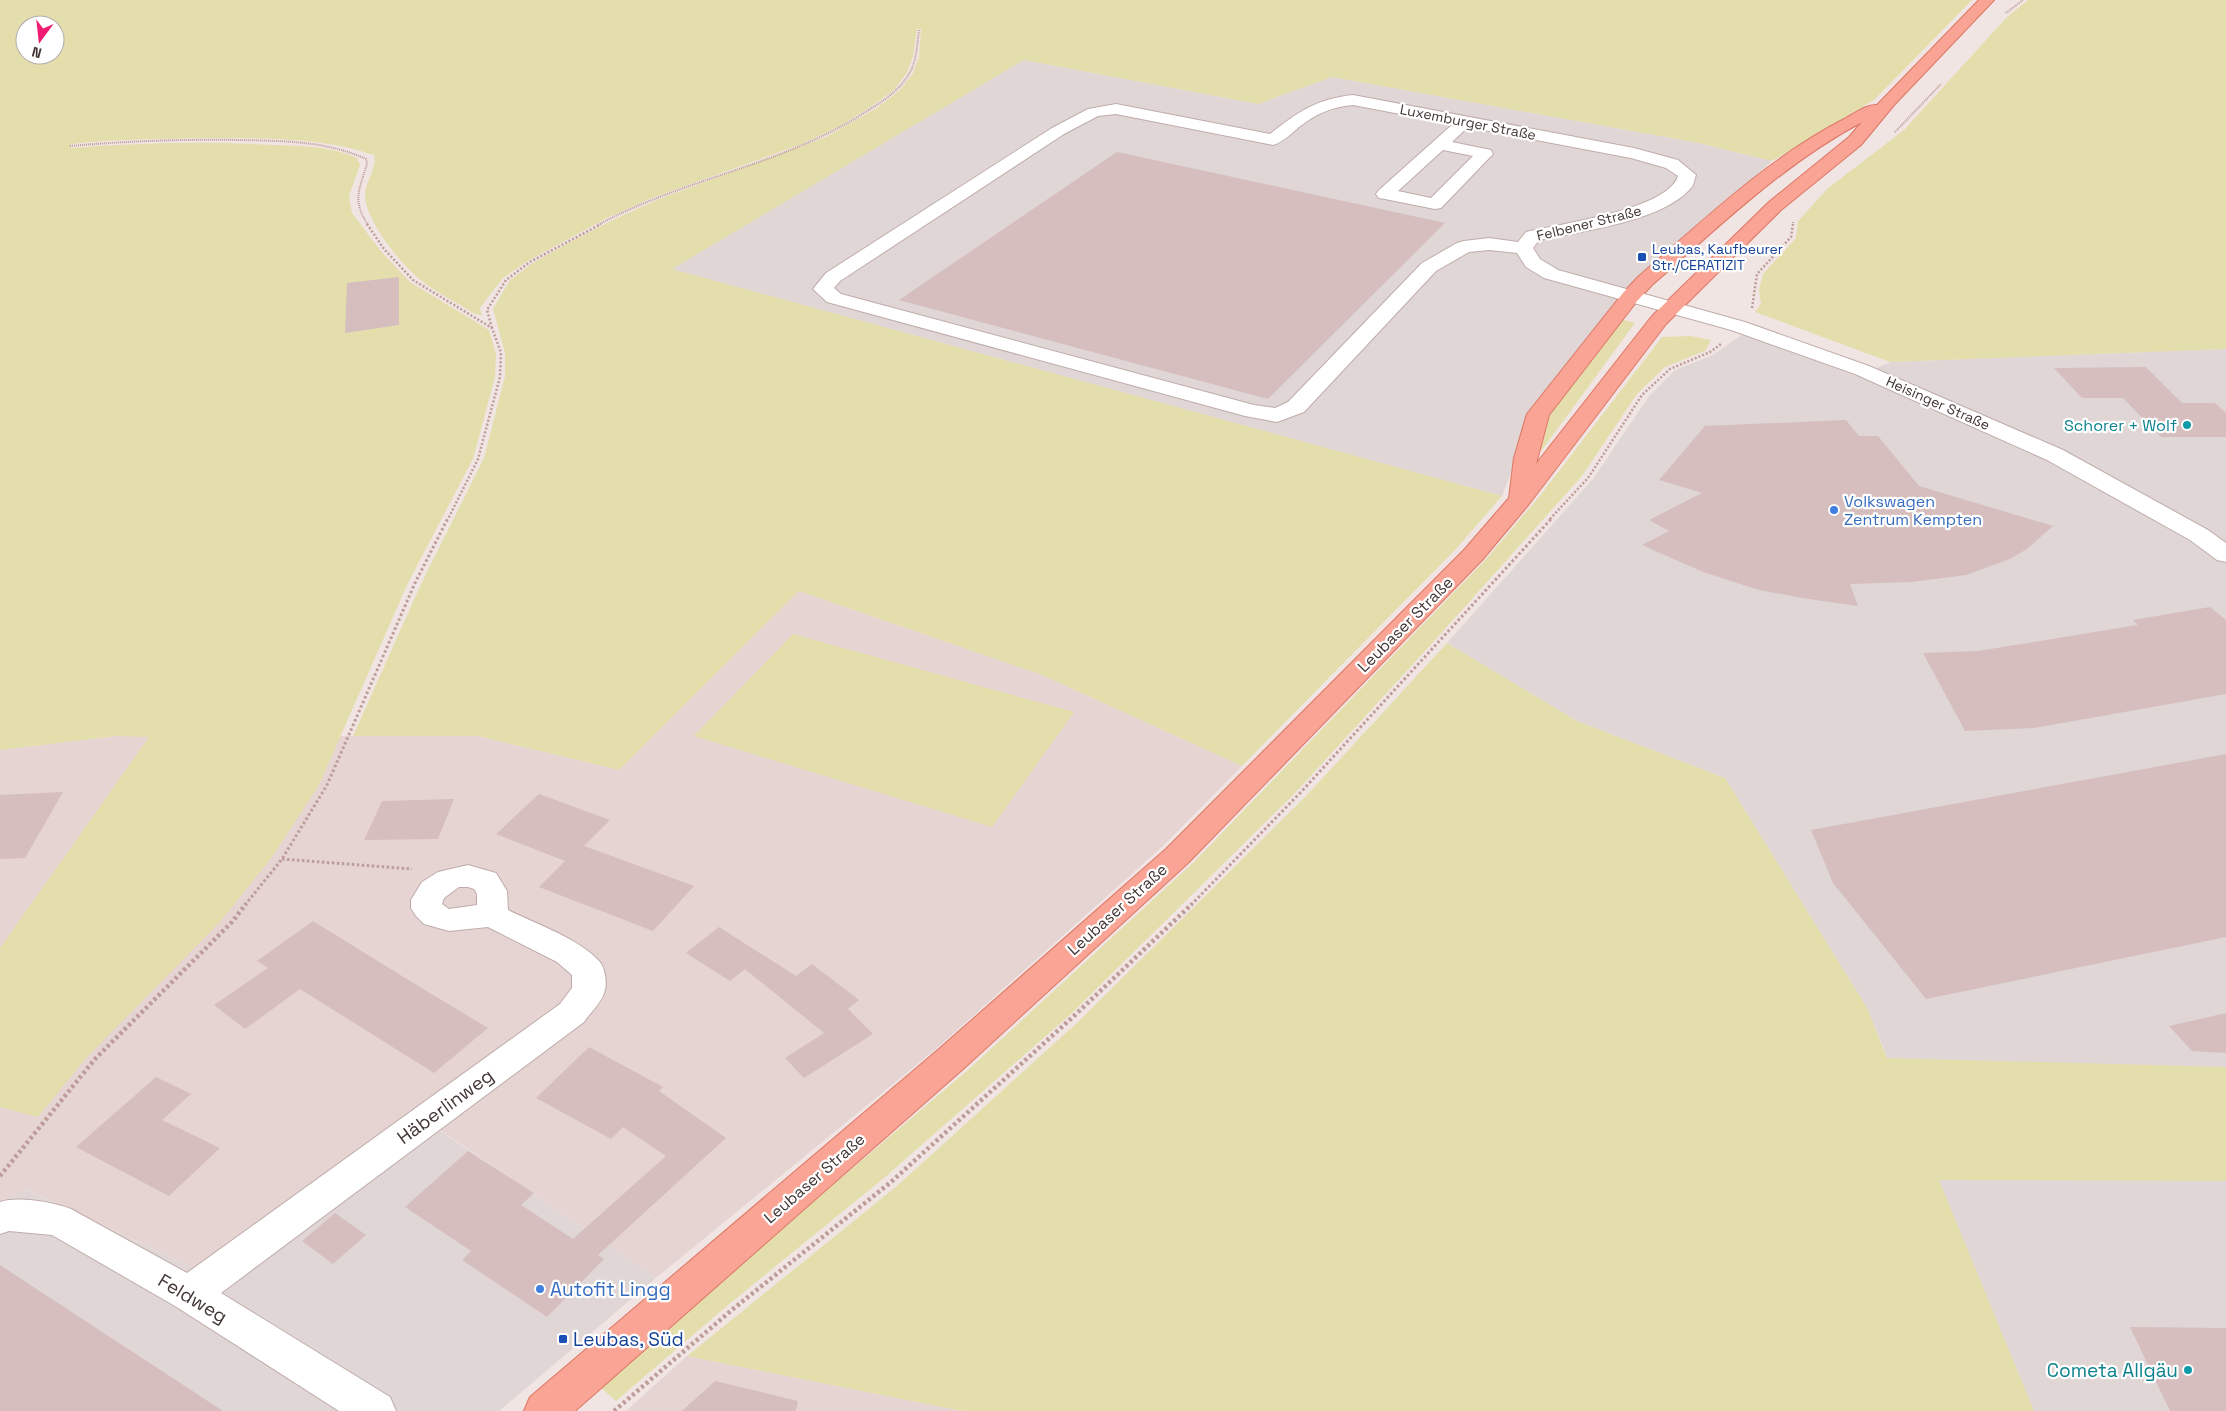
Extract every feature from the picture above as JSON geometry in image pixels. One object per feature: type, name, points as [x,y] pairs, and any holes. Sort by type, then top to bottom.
[{"type":"main road","points":[[1521,499],[1525,458],[1538,414],[1630,297],[1645,281],[1769,174],[1835,130],[1888,102],[1987,0]]},
{"type":"main road","name":"Leubaser Straße","points":[[545,1411],[951,1060],[1177,856],[1473,555],[1521,499],[1633,352],[1672,308],[1774,206],[1855,141],[1888,102]]},
{"type":"street","name":"Luxemburger Straße","points":[[1523,248],[1489,244],[1464,246],[1430,267],[1296,407],[1277,415],[1244,408],[834,298],[823,289],[833,277],[1058,131],[1094,112],[1116,109],[1273,140],[1316,107],[1332,101],[1354,100],[1634,153],[1672,164]]},
{"type":"street","points":[[1440,144],[1485,154],[1435,204],[1385,194],[1465,121]]},
{"type":"street","name":"Felbener Straße","points":[[1630,297],[1552,274],[1533,263],[1523,248],[1533,236],[1614,219],[1659,204],[1684,186],[1687,175],[1672,164]]},
{"type":"street","name":"Heisinger Straße","points":[[1630,297],[1745,328],[1862,370],[2018,439],[2080,469],[2199,535],[2226,555]]},
{"type":"street","points":[[468,875],[482,878],[490,886],[493,898],[492,915],[449,920],[435,916],[427,908],[427,897],[436,886],[451,878],[468,875]]},
{"type":"street","name":"Häberlinweg","points":[[188,1294],[572,1013],[589,990],[588,970],[568,954],[492,915]]},
{"type":"street","name":"Feldweg","points":[[0,1218],[9,1215],[58,1220],[188,1294],[375,1411]]},
{"type":"path","points":[[0,1176],[95,1059],[232,922],[282,858],[327,786],[415,583],[478,458],[500,377],[501,353],[488,310],[506,280],[530,262],[611,218],[656,199],[805,144],[843,126],[897,90],[910,73],[916,57],[919,30]]},
{"type":"path","points":[[70,146],[148,141],[237,140],[299,143],[355,151],[366,159],[367,164],[358,194],[359,212],[384,249],[413,280],[492,328]]},
{"type":"path","points":[[282,858],[437,871],[451,878]]},
{"type":"shaded area","points":[[0,0],[1972,0],[1874,100],[1772,161],[1699,143],[1332,77],[1258,104],[1024,60],[672,269],[1502,496],[1455,550],[1242,766],[1042,675],[799,591],[619,770],[478,736],[353,736],[421,584],[484,458],[505,376],[505,353],[493,309],[510,280],[533,263],[615,219],[659,199],[826,137],[878,107],[900,90],[913,73],[919,57],[921,29],[917,29],[913,57],[907,73],[894,90],[872,106],[840,126],[802,144],[652,198],[607,218],[528,261],[503,278],[480,308],[482,316],[473,313],[437,291],[410,271],[384,239],[366,205],[365,195],[374,166],[374,155],[333,145],[269,139],[155,139],[72,144],[70,148],[172,143],[316,147],[337,151],[357,158],[360,165],[349,196],[352,213],[380,250],[410,282],[489,330],[496,354],[495,377],[473,459],[408,583],[319,785],[272,857],[220,922],[86,1058],[38,1117],[0,1107],[0,948],[149,737],[117,736],[0,750]]},
{"type":"shaded area","points":[[2028,0],[2226,0],[2226,349],[1890,362],[1755,312],[1761,304],[1759,290],[1763,274],[1796,238],[1798,221],[1827,189],[1904,130],[2007,17]]},
{"type":"shaded area","points":[[1024,60],[1258,104],[1332,77],[1699,143],[1772,161],[1625,292],[1516,459],[1502,496],[671,269]]},
{"type":"shaded area","points":[[1621,319],[1635,323],[1542,450],[1533,448],[1544,417]]},
{"type":"shaded area","points":[[1743,334],[1856,376],[1891,362],[2226,349],[2226,1411],[2034,1411],[1867,1008],[1725,778],[1577,721],[1447,643],[1593,479],[1649,396],[1675,370],[1713,355]]},
{"type":"shaded area","points":[[1691,336],[1711,340],[1705,351],[1665,367],[1637,394],[1582,476],[1436,639],[1298,790],[1072,1013],[884,1178],[728,1305],[616,1401],[598,1385],[969,1069],[1194,862],[1488,557],[1539,497],[1662,337]]},
{"type":"shaded area","points":[[799,591],[1042,675],[1242,766],[1163,846],[937,1048],[656,1278],[434,1126],[225,1283],[26,1189],[0,1203],[0,750],[117,736],[478,736],[619,770]]},
{"type":"shaded area","points":[[793,634],[1074,712],[992,827],[694,736]]},
{"type":"shaded area","points":[[1447,643],[1577,721],[1725,778],[1867,1008],[1887,1058],[2226,1067],[2226,1181],[1939,1180],[2034,1411],[962,1411],[687,1356],[897,1186],[1080,1020],[1307,795]]},
{"type":"shaded area","points":[[433,1126],[656,1278],[499,1411],[0,1411],[0,1203],[25,1189],[225,1283]]},
{"type":"shaded area","points":[[687,1356],[962,1411],[626,1411]]},
{"type":"building","points":[[1117,152],[1445,223],[1268,399],[899,300]]},
{"type":"building","points":[[399,277],[399,325],[345,333],[347,283]]},
{"type":"building","points":[[2146,367],[2182,403],[2215,403],[2226,413],[2226,437],[2161,437],[2123,398],[2082,398],[2054,368]]},
{"type":"building","name":"Volkswagen Zentrum Kempten","points":[[1846,420],[1859,436],[1878,436],[1919,486],[2053,526],[2027,549],[2010,559],[1966,575],[1912,582],[1850,584],[1858,606],[1759,590],[1703,572],[1642,545],[1669,531],[1649,520],[1702,493],[1659,480],[1705,426]]},
{"type":"building","points":[[2210,607],[2226,620],[2226,694],[2034,728],[1965,731],[1923,653],[1978,651],[2138,625],[2133,620]]},
{"type":"building","points":[[2226,754],[2226,937],[1926,999],[1833,883],[1811,830]]},
{"type":"building","points":[[63,792],[25,858],[0,859],[0,795]]},
{"type":"building","points":[[539,794],[610,820],[584,846],[694,886],[653,931],[539,887],[565,861],[496,834]]},
{"type":"building","points":[[454,799],[438,839],[364,840],[382,801]]},
{"type":"building","points":[[313,921],[488,1028],[434,1073],[300,989],[245,1029],[214,1005],[268,968],[257,961]]},
{"type":"building","points":[[719,927],[796,976],[812,964],[859,1000],[848,1009],[873,1034],[804,1078],[785,1058],[824,1033],[745,969],[730,981],[686,953]]},
{"type":"building","points":[[2226,1013],[2226,1053],[2192,1051],[2169,1026]]},
{"type":"building","points":[[589,1047],[663,1087],[659,1091],[726,1138],[598,1255],[604,1259],[547,1317],[462,1260],[471,1251],[405,1207],[468,1151],[534,1193],[521,1205],[573,1239],[666,1156],[623,1127],[611,1139],[536,1098]]},
{"type":"building","points":[[156,1077],[191,1094],[162,1120],[220,1148],[169,1196],[76,1147]]},
{"type":"building","points":[[335,1213],[366,1235],[333,1264],[302,1241]]},
{"type":"building","points":[[0,1265],[35,1288],[223,1411],[0,1411]]},
{"type":"building","name":"Cometa Allgäu","points":[[2130,1327],[2226,1328],[2226,1411],[2170,1411]]},
{"type":"building","points":[[715,1381],[798,1401],[796,1411],[682,1411]]},
{"type":"place","name":"Leubas, Kaufbeurer Str./CERATIZIT","points":[[1642,257]]},
{"type":"place","name":"Schorer + Wolf","points":[[2187,425]]},
{"type":"place","name":"Volkswagen Zentrum Kempten","points":[[1834,510]]},
{"type":"place","name":"Autofit Lingg","points":[[540,1289]]},
{"type":"place","name":"Leubas, Süd","points":[[563,1339]]},
{"type":"place","name":"Cometa Allgäu","points":[[2188,1370]]}]
